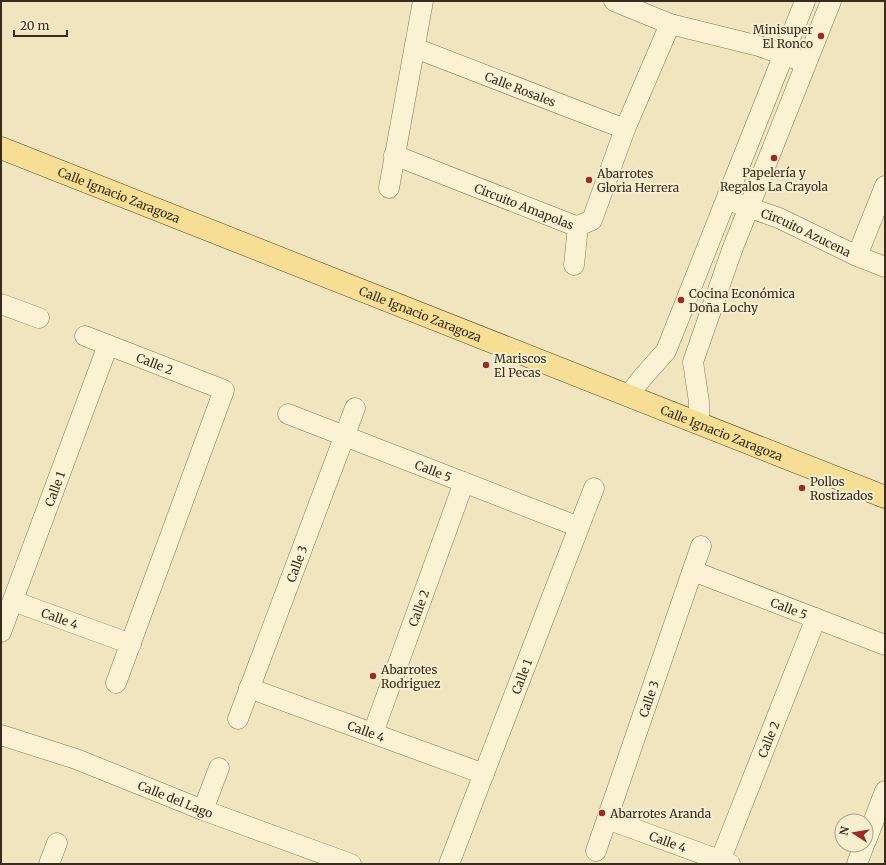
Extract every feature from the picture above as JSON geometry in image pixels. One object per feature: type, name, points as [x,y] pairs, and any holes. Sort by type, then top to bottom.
[{"type":"main road","name":"Calle Ignacio Zaragoza","points":[[1,148],[885,497]]},
{"type":"street","points":[[389,188],[423,1]]},
{"type":"street","points":[[614,1],[670,24],[759,46],[807,62]]},
{"type":"street","points":[[628,396],[666,351],[805,1]]},
{"type":"street","points":[[699,423],[699,402],[693,362],[732,250],[831,1]]},
{"type":"street","name":"Circuito Amapolas","points":[[394,156],[572,225],[578,226],[592,220],[625,129],[670,24]]},
{"type":"street","name":"Calle Rosales","points":[[415,48],[625,129]]},
{"type":"street","points":[[857,256],[885,186]]},
{"type":"street","name":"Circuito Azucena","points":[[726,199],[779,218],[857,256],[885,267]]},
{"type":"street","points":[[574,265],[578,226]]},
{"type":"street","points":[[1,304],[39,318]]},
{"type":"street","name":"Calle 2","points":[[85,336],[224,390],[130,644]]},
{"type":"street","name":"Calle 1","points":[[1,632],[108,345]]},
{"type":"street","points":[[666,351],[693,362]]},
{"type":"street","name":"Calle 3","points":[[238,718],[355,408]]},
{"type":"street","name":"Calle 5","points":[[288,414],[579,527]]},
{"type":"street","name":"Calle 2","points":[[373,733],[464,482]]},
{"type":"street","name":"Calle 1","points":[[449,864],[594,488]]},
{"type":"street","name":"Calle 3","points":[[596,851],[701,546]]},
{"type":"street","name":"Calle 5","points":[[693,570],[885,645]]},
{"type":"street","name":"Calle 4","points":[[13,601],[130,644]]},
{"type":"street","name":"Calle 2","points":[[725,862],[816,618]]},
{"type":"street","points":[[116,683],[130,644]]},
{"type":"street","name":"Calle 4","points":[[250,688],[484,774]]},
{"type":"street","name":"Calle del Lago","points":[[1,735],[76,759],[203,810],[351,864]]},
{"type":"street","points":[[203,810],[219,768]]},
{"type":"street","points":[[874,820],[885,790]]},
{"type":"street","name":"Calle 4","points":[[607,819],[725,862]]},
{"type":"street","points":[[49,864],[57,843]]},
{"type":"street","points":[[857,864],[861,853]]},
{"type":"place","name":"Minisuper El Ronco","points":[[821,36]]},
{"type":"place","name":"Papelería y Regalos La Crayola","points":[[774,158]]},
{"type":"place","name":"Abarrotes Gloria Herrera","points":[[589,180]]},
{"type":"place","name":"Cocina Económica Doña Lochy","points":[[681,300]]},
{"type":"place","name":"Mariscos El Pecas","points":[[486,365]]},
{"type":"place","name":"Pollos Rostizados","points":[[802,488]]},
{"type":"place","name":"Abarrotes Rodriguez","points":[[373,676]]},
{"type":"place","name":"Abarrotes Aranda","points":[[602,813]]}]
